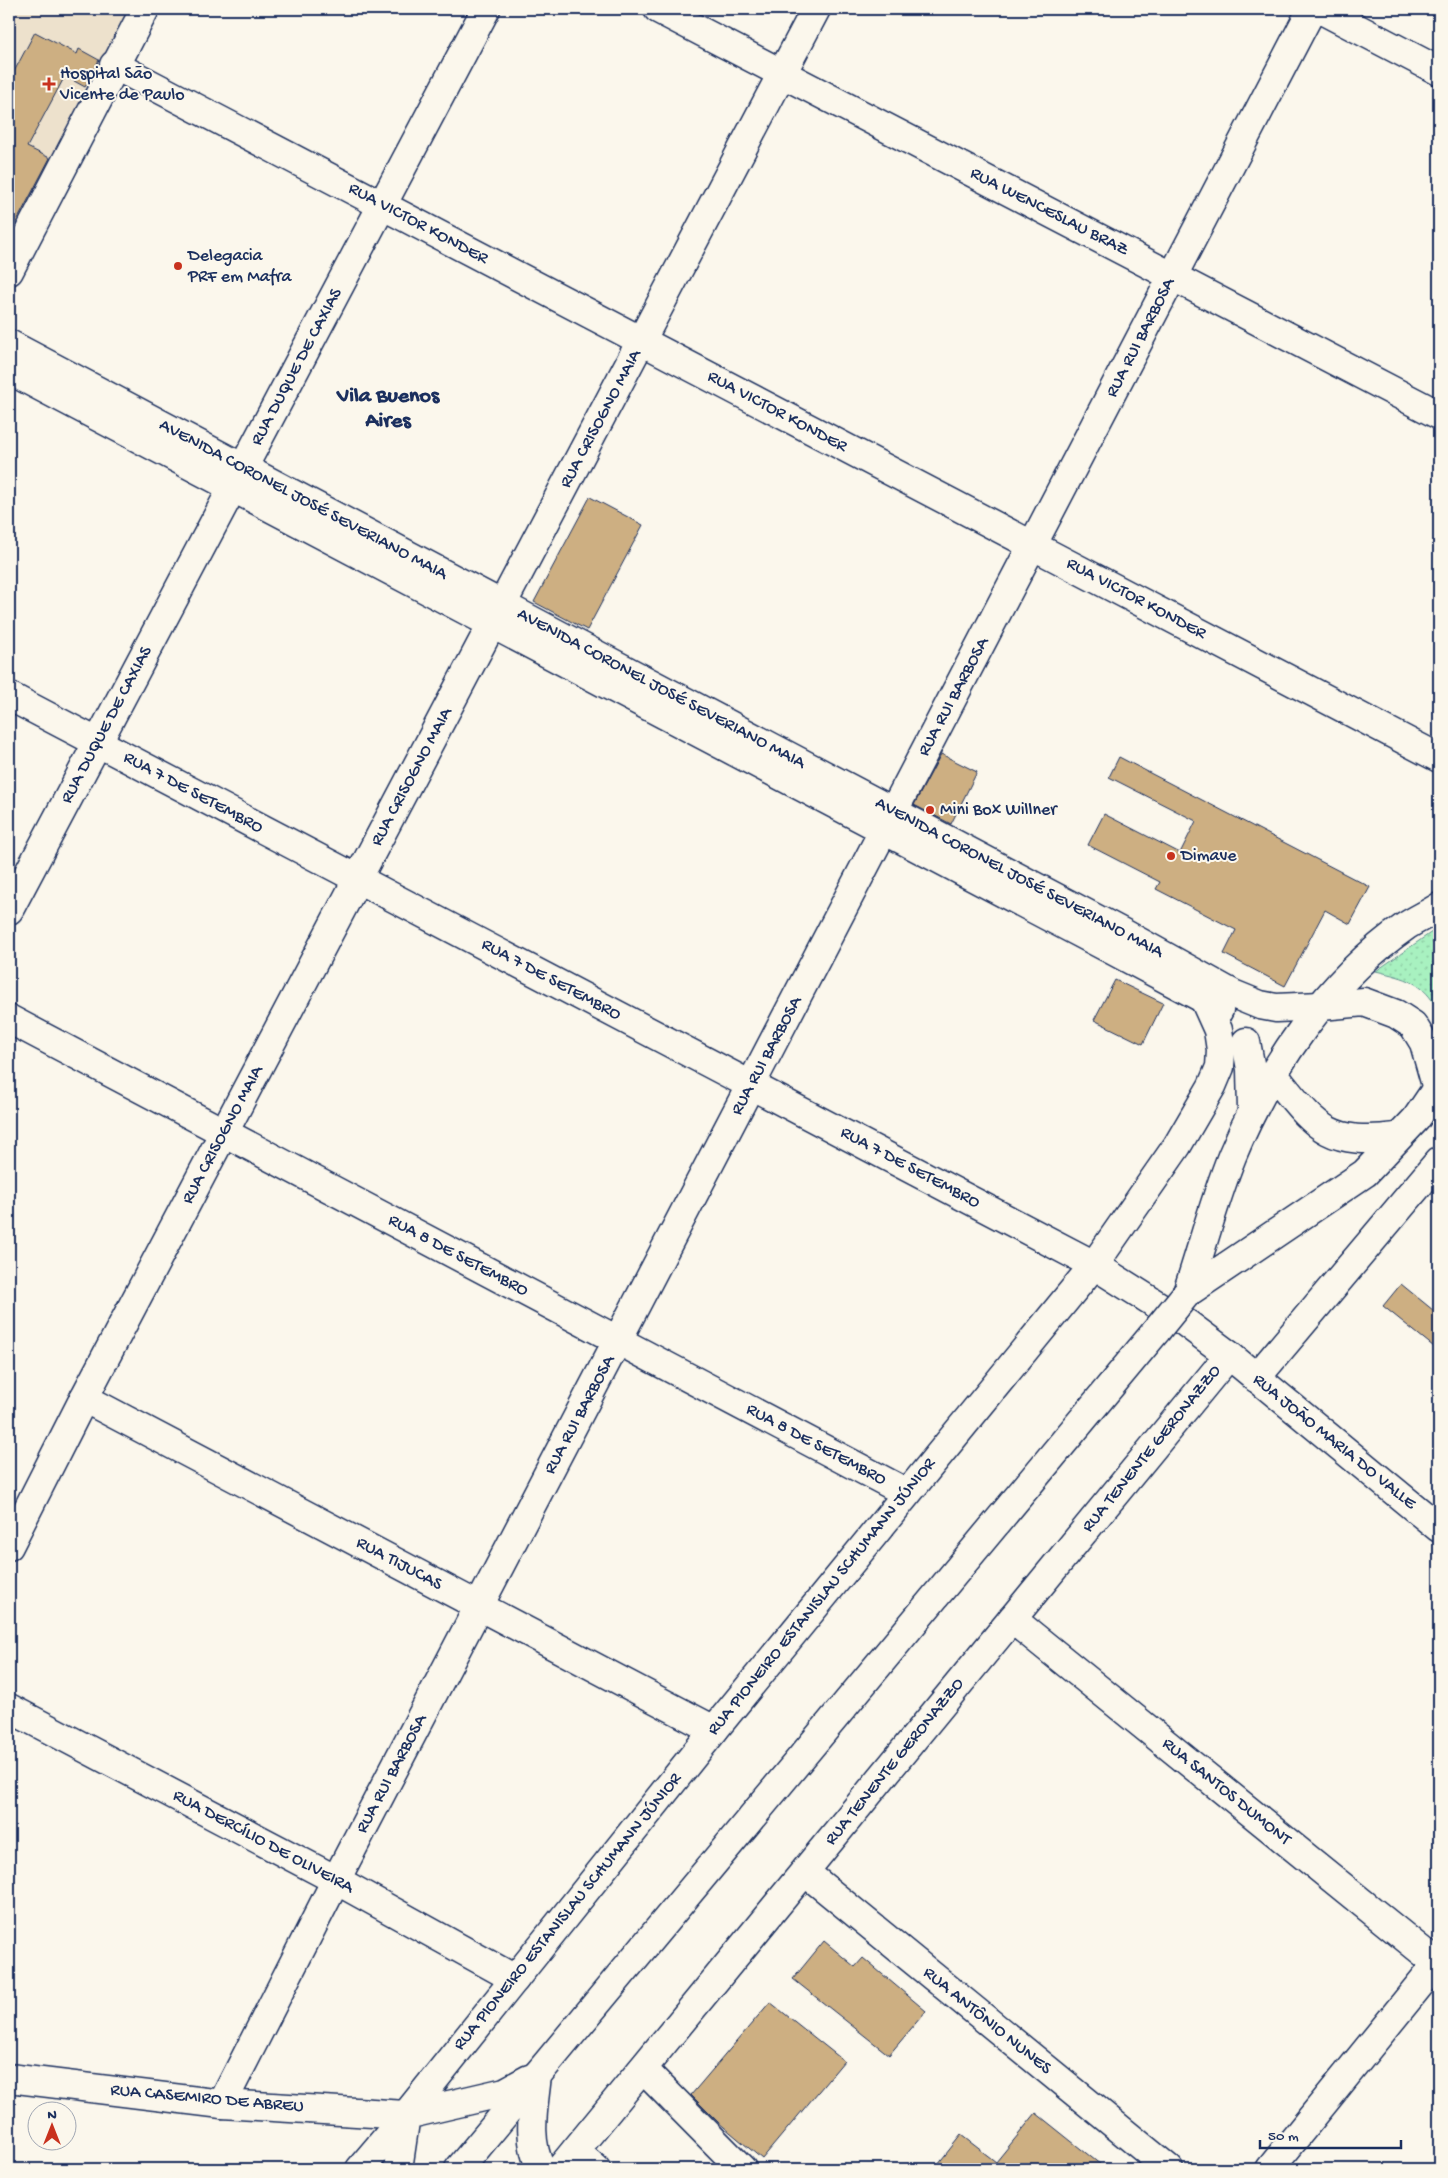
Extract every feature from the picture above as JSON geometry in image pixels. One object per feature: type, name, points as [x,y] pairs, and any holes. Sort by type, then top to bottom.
[{"type":"main road","points":[[9,271],[145,9]]},
{"type":"main road","name":"RUA DUQUE DE CAXIAS","points":[[9,910],[486,9]]},
{"type":"main road","name":"RUA WENCESLAU BRAZ","points":[[658,9],[1439,415]]},
{"type":"main road","name":"RUA CRISOGNO MAIA","points":[[9,1546],[84,1398],[816,9]]},
{"type":"main road","name":"RUA RUI BARBOSA","points":[[222,2104],[336,1880],[1312,9]]},
{"type":"main road","points":[[1320,9],[1439,71]]},
{"type":"main road","name":"RUA VICTOR KONDER","points":[[114,66],[1439,758]]},
{"type":"main road","name":"AVENIDA CORONEL JOSÉ SEVERIANO MAIA","points":[[9,344],[238,478]]},
{"type":"main road","name":"AVENIDA CORONEL JOSÉ SEVERIANO MAIA","points":[[9,370],[238,478],[889,821],[1204,999],[1213,1005],[1273,1074]]},
{"type":"main road","name":"RUA 7 DE SETEMBRO","points":[[9,696],[1094,1265],[1186,1323],[1229,1355]]},
{"type":"main road","name":"AVENIDA CORONEL JOSÉ SEVERIANO MAIA","points":[[889,821],[1123,933],[1234,994],[1260,1005],[1276,1008],[1321,1006]]},
{"type":"main road","points":[[1187,1294],[1232,1158],[1252,1112],[1273,1074],[1321,1006],[1362,963],[1406,926],[1439,907]]},
{"type":"main road","name":"RUA PIONEIRO ESTANISLAU SCHUMANN JÚNIOR","points":[[360,2169],[406,2115],[714,1730],[1094,1265],[1177,1146],[1212,1086],[1220,1067],[1221,1050],[1218,1030],[1204,999]]},
{"type":"main road","points":[[459,2169],[1187,1294],[1364,1173],[1416,1119],[1438,1087],[1424,1043],[1413,1025],[1396,1014],[1364,1002],[1321,1006]]},
{"type":"main road","name":"RUA 8 DE SETEMBRO","points":[[9,1019],[907,1493]]},
{"type":"main road","points":[[1246,1042],[1251,1069],[1252,1112]]},
{"type":"main road","points":[[1273,1074],[1311,1121],[1339,1137],[1370,1140],[1397,1137]]},
{"type":"main road","points":[[1256,1378],[1439,1161]]},
{"type":"main road","name":"RUA JOÃO MARIA DO VALLE","points":[[1229,1355],[1439,1528]]},
{"type":"main road","name":"RUA TENENTE GERONAZZO","points":[[568,2160],[1229,1355]]},
{"type":"main road","name":"RUA TIJUCAS","points":[[84,1398],[714,1730]]},
{"type":"main road","name":"RUA SANTOS DUMONT","points":[[1012,1619],[1439,1963]]},
{"type":"main road","name":"RUA DERCÍLIO DE OLIVEIRA","points":[[9,1708],[336,1880],[515,1978]]},
{"type":"main road","name":"RUA ANTÔNIO NUNES","points":[[804,1872],[1169,2169]]},
{"type":"main road","points":[[1270,2169],[1439,1963]]},
{"type":"main road","points":[[643,2069],[742,2169]]},
{"type":"main road","points":[[537,2075],[531,2123],[536,2159],[541,2169]]},
{"type":"main road","name":"RUA CASEMIRO DE ABREU","points":[[9,2078],[222,2104],[406,2115],[505,2092],[537,2075]]},
{"type":"main road","points":[[398,2169],[406,2115]]},
{"type":"main road","points":[[568,2160],[596,2169]]},
{"type":"shaded area","name":"Hospital São Vicente de Paulo","points":[[9,9],[129,9],[9,236]]},
{"type":"green space","points":[[1439,927],[1439,1011],[1433,1001],[1420,987],[1406,979],[1376,971]]},
{"type":"building","points":[[35,32],[77,54],[79,49],[99,60],[85,87],[65,76],[27,147],[50,158],[9,236],[9,81]]},
{"type":"building","points":[[590,497],[643,525],[587,630],[534,602]]},
{"type":"building","points":[[941,754],[977,772],[951,824],[914,805]]},
{"type":"building","points":[[1119,757],[1370,887],[1350,924],[1325,910],[1285,986],[1224,954],[1236,930],[1156,889],[1160,882],[1088,845],[1104,814],[1180,853],[1196,821],[1109,777]]},
{"type":"building","points":[[1115,980],[1163,1003],[1143,1044],[1094,1020]]},
{"type":"building","points":[[1401,1284],[1439,1315],[1439,1351],[1383,1306]]},
{"type":"building","points":[[824,1941],[855,1967],[863,1958],[926,2011],[889,2055],[793,1979]]},
{"type":"building","points":[[770,2002],[844,2061],[762,2159],[718,2122],[691,2095]]},
{"type":"building","points":[[1036,2113],[1106,2169],[934,2169],[961,2135],[996,2162]]},
{"type":"place","name":"Hospital São Vicente de Paulo","points":[[49,84]]},
{"type":"place","name":"Delegacia PRF em Mafra","points":[[178,266]]},
{"type":"place","name":"Mini Box Willner","points":[[930,810]]},
{"type":"place","name":"Dimave","points":[[1171,856]]},
{"type":"district","name":"Vila Buenos Aires","points":[[388,410]]}]
